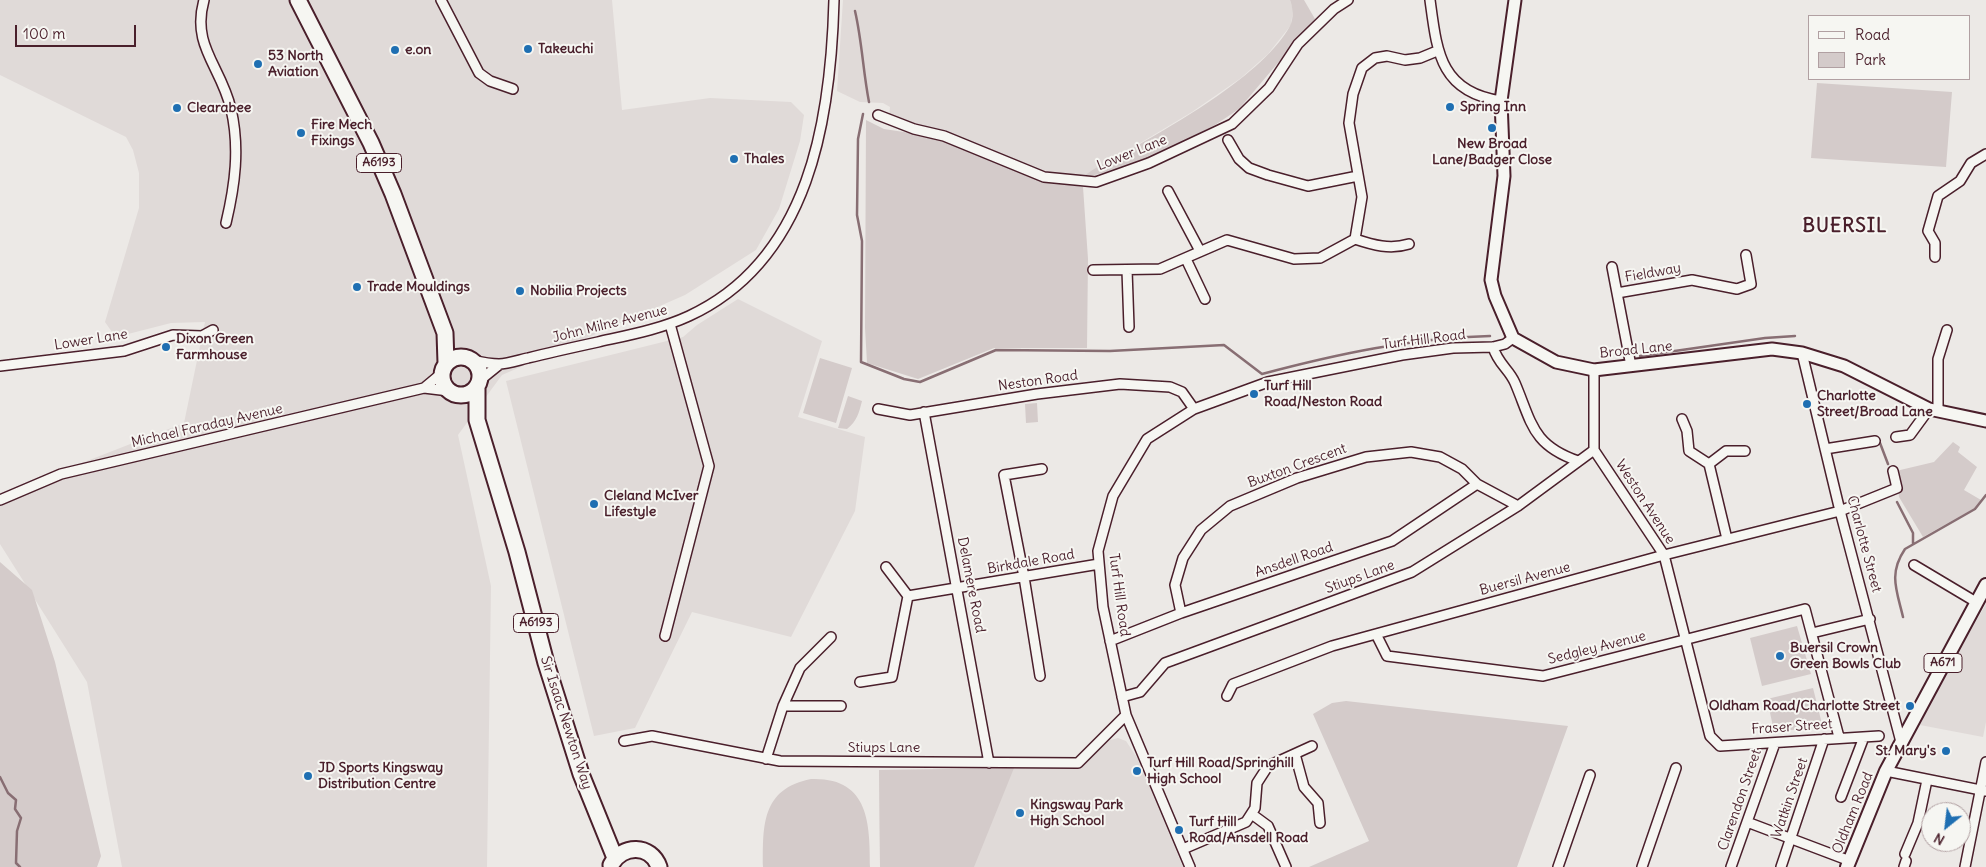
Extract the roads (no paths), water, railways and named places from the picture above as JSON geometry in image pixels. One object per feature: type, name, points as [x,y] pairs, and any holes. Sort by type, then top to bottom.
[{"type":"highway","name":"A6193","points":[[298,0],[371,143],[411,240],[445,333]]},
{"type":"highway","points":[[445,333],[468,359]]},
{"type":"highway","points":[[444,368],[445,333]]},
{"type":"highway","points":[[444,368],[458,357],[468,359]]},
{"type":"highway","name":"A6193","points":[[468,359],[479,370],[478,384]]},
{"type":"highway","name":"A6193","points":[[444,368],[443,383],[453,393]]},
{"type":"highway","points":[[453,393],[468,393],[478,384]]},
{"type":"highway","name":"Sir Isaac Newton Way","points":[[478,384],[477,420],[517,552],[546,663],[577,748],[613,863]]},
{"type":"highway","name":"Sir Isaac Newton Way","points":[[453,393],[477,420]]},
{"type":"highway","name":"Sir Isaac Newton Way","points":[[601,824],[628,849]]},
{"type":"highway","name":"A6193","points":[[613,863],[628,849],[645,850],[652,855],[659,867]]},
{"type":"main road","points":[[1513,338],[1494,296],[1491,280],[1504,176],[1501,101],[1515,0]]},
{"type":"main road","name":"Broad Lane","points":[[1513,338],[1556,362],[1594,370],[1772,349],[1802,353],[1844,366],[1933,409],[1986,421]]},
{"type":"main road","name":"Oldham Road","points":[[1848,864],[1886,771],[1986,585]]},
{"type":"street","points":[[204,0],[200,20],[201,37],[222,80],[231,110],[235,145],[235,183],[226,223]]},
{"type":"street","points":[[441,0],[480,73],[490,81],[513,89]]},
{"type":"street","name":"John Milne Avenue","points":[[468,359],[500,364],[670,324],[718,300],[746,278],[770,251],[791,220],[809,174],[823,119],[831,64],[834,0]]},
{"type":"street","name":"Lower Lane","points":[[882,114],[914,129],[944,136],[1044,177],[1096,182],[1149,164],[1232,124],[1269,88],[1298,44],[1334,9],[1348,0]]},
{"type":"street","points":[[1430,0],[1437,51],[1458,86],[1479,98],[1501,101]]},
{"type":"street","points":[[1355,239],[1362,197],[1349,123],[1353,94],[1362,68],[1375,58],[1387,56],[1405,60],[1420,58],[1437,51]]},
{"type":"street","points":[[1228,140],[1239,159],[1249,168],[1268,175],[1308,186],[1358,176]]},
{"type":"street","points":[[1935,256],[1935,243],[1928,231],[1938,196],[1960,181],[1971,163],[1986,154]]},
{"type":"street","points":[[1168,190],[1200,251]]},
{"type":"street","points":[[1093,270],[1160,269],[1227,240],[1294,259],[1320,258],[1355,239],[1377,247],[1409,244]]},
{"type":"street","name":"Fieldway","points":[[1617,293],[1692,280],[1738,289],[1751,284],[1746,255]]},
{"type":"street","points":[[1186,259],[1205,299]]},
{"type":"street","name":"Fieldway","points":[[1612,267],[1631,366]]},
{"type":"street","points":[[1127,270],[1129,327]]},
{"type":"street","points":[[665,636],[709,466],[670,324]]},
{"type":"street","name":"Lower Lane","points":[[0,366],[124,351],[173,335],[202,336],[213,330]]},
{"type":"street","points":[[1896,437],[1910,435],[1933,409],[1938,359],[1947,330]]},
{"type":"street","name":"Turf Hill Road","points":[[1190,867],[1126,715],[1103,607],[1098,551],[1113,496],[1146,439],[1194,409],[1251,387],[1402,355],[1453,348],[1493,347],[1505,344],[1513,338]]},
{"type":"street","points":[[1493,347],[1496,360],[1514,382],[1524,412],[1540,439],[1563,456],[1578,461]]},
{"type":"street","name":"Charlotte Street","points":[[1802,353],[1840,511],[1901,742]]},
{"type":"street","name":"John Milne Avenue","points":[[478,384],[500,364]]},
{"type":"street","points":[[424,388],[444,368]]},
{"type":"street","points":[[1594,370],[1594,450]]},
{"type":"street","name":"Neston Road","points":[[878,409],[910,416],[924,412],[1037,394],[1120,384],[1170,387],[1182,392],[1194,409]]},
{"type":"street","points":[[424,388],[453,393]]},
{"type":"street","name":"Michael Faraday Avenue","points":[[0,500],[61,474],[424,388]]},
{"type":"street","name":"Delamere Road","points":[[924,412],[989,763]]},
{"type":"street","points":[[1682,419],[1687,431],[1689,451],[1709,464],[1727,539]]},
{"type":"street","points":[[1826,449],[1876,441]]},
{"type":"street","name":"Stiups Lane","points":[[1122,697],[1140,692],[1166,664],[1412,572],[1518,506],[1594,450]]},
{"type":"street","name":"Weston Avenue","points":[[1594,450],[1664,555],[1710,736]]},
{"type":"street","points":[[1709,464],[1726,450],[1745,451]]},
{"type":"street","name":"Buxton Crescent","points":[[1182,613],[1175,585],[1183,558],[1201,530],[1230,506],[1297,478],[1357,460],[1411,452],[1440,457],[1462,469],[1477,484],[1518,506]]},
{"type":"street","points":[[1040,676],[1024,577],[1004,475],[1042,469]]},
{"type":"street","name":"Buersil Avenue","points":[[1227,696],[1233,684],[1332,646],[1664,555],[1840,511],[1897,488],[1893,471]]},
{"type":"street","name":"Ansdell Road","points":[[1110,640],[1392,540],[1477,484]]},
{"type":"street","name":"Birkdale Road","points":[[908,596],[1099,564]]},
{"type":"street","points":[[1914,564],[1976,602]]},
{"type":"street","points":[[860,682],[892,677],[908,596],[886,567]]},
{"type":"street","name":"Sedgley Avenue","points":[[1376,634],[1387,656],[1543,676],[1805,609],[1812,633]]},
{"type":"street","points":[[1839,738],[1812,633],[1870,619]]},
{"type":"street","points":[[766,758],[783,706],[800,668],[831,636]]},
{"type":"street","points":[[783,706],[841,706]]},
{"type":"street","name":"Stiups Lane","points":[[624,741],[652,736],[780,762],[1078,763],[1126,715]]},
{"type":"street","name":"Fraser Street","points":[[1710,736],[1720,746],[1879,736]]},
{"type":"street","points":[[1841,797],[1864,737]]},
{"type":"street","name":"Watkin Street","points":[[1781,867],[1824,739]]},
{"type":"street","name":"Clarendon Street","points":[[1731,867],[1775,743]]},
{"type":"street","points":[[1183,849],[1246,822],[1253,814],[1257,783],[1268,766],[1312,746]]},
{"type":"street","points":[[1295,754],[1304,787],[1318,803],[1320,823]]},
{"type":"street","points":[[1965,867],[1983,790],[1986,762]]},
{"type":"street","points":[[1642,867],[1676,768]]},
{"type":"street","points":[[1886,771],[1983,790]]},
{"type":"street","points":[[1558,867],[1590,775]]},
{"type":"street","points":[[1905,861],[1918,823],[1927,780]]},
{"type":"street","points":[[1253,814],[1268,826],[1286,867]]},
{"type":"street","points":[[1747,822],[1848,864]]},
{"type":"street","points":[[1270,858],[1280,853]]},
{"type":"waterway","points":[[855,11],[869,102]]},
{"type":"waterway","points":[[863,114],[858,139],[857,215],[862,241],[861,362],[904,379],[920,382],[996,350],[1110,351],[1224,345],[1262,374],[1375,348],[1432,340],[1490,336]]},
{"type":"waterway","points":[[1640,356],[1765,338],[1795,336]]},
{"type":"waterway","points":[[1880,443],[1888,464]]},
{"type":"waterway","points":[[1903,617],[1895,575],[1905,549],[1975,509],[1986,495]]},
{"type":"waterway","points":[[1897,502],[1913,533],[1913,544]]},
{"type":"waterway","points":[[0,777],[8,793],[16,800],[15,809],[21,818],[17,831],[16,863],[20,867]]},
{"type":"place","name":"Takeuchi","points":[[528,49]]},
{"type":"place","name":"e.on","points":[[395,50]]},
{"type":"place","name":"53 North Aviation","points":[[258,64]]},
{"type":"place","name":"Spring Inn","points":[[1450,107]]},
{"type":"place","name":"Clearabee","points":[[177,108]]},
{"type":"place","name":"New Broad Lane/Badger Close","points":[[1492,128]]},
{"type":"place","name":"Fire Mech Fixings","points":[[301,133]]},
{"type":"place","name":"Thales","points":[[734,159]]},
{"type":"place","name":"Trade Mouldings","points":[[357,287]]},
{"type":"place","name":"Nobilia Projects","points":[[520,291]]},
{"type":"place","name":"Dixon Green Farmhouse","points":[[166,347]]},
{"type":"place","name":"Turf Hill Road/Neston Road","points":[[1254,394]]},
{"type":"place","name":"Charlotte Street/Broad Lane","points":[[1807,404]]},
{"type":"place","name":"Cleland McIver Lifestyle","points":[[594,504]]},
{"type":"place","name":"Buersil Crown Green Bowls Club","points":[[1780,656]]},
{"type":"place","name":"Oldham Road/Charlotte Street","points":[[1910,706]]},
{"type":"place","name":"St. Mary's","points":[[1946,751]]},
{"type":"place","name":"Turf Hill Road/Springhill High School","points":[[1137,771]]},
{"type":"place","name":"JD Sports Kingsway Distribution Centre","points":[[308,776]]},
{"type":"place","name":"Kingsway Park High School","points":[[1020,813]]},
{"type":"place","name":"Turf Hill Road/Ansdell Road","points":[[1179,830]]},
{"type":"district","name":"BUERSIL","points":[[1845,227]]}]
